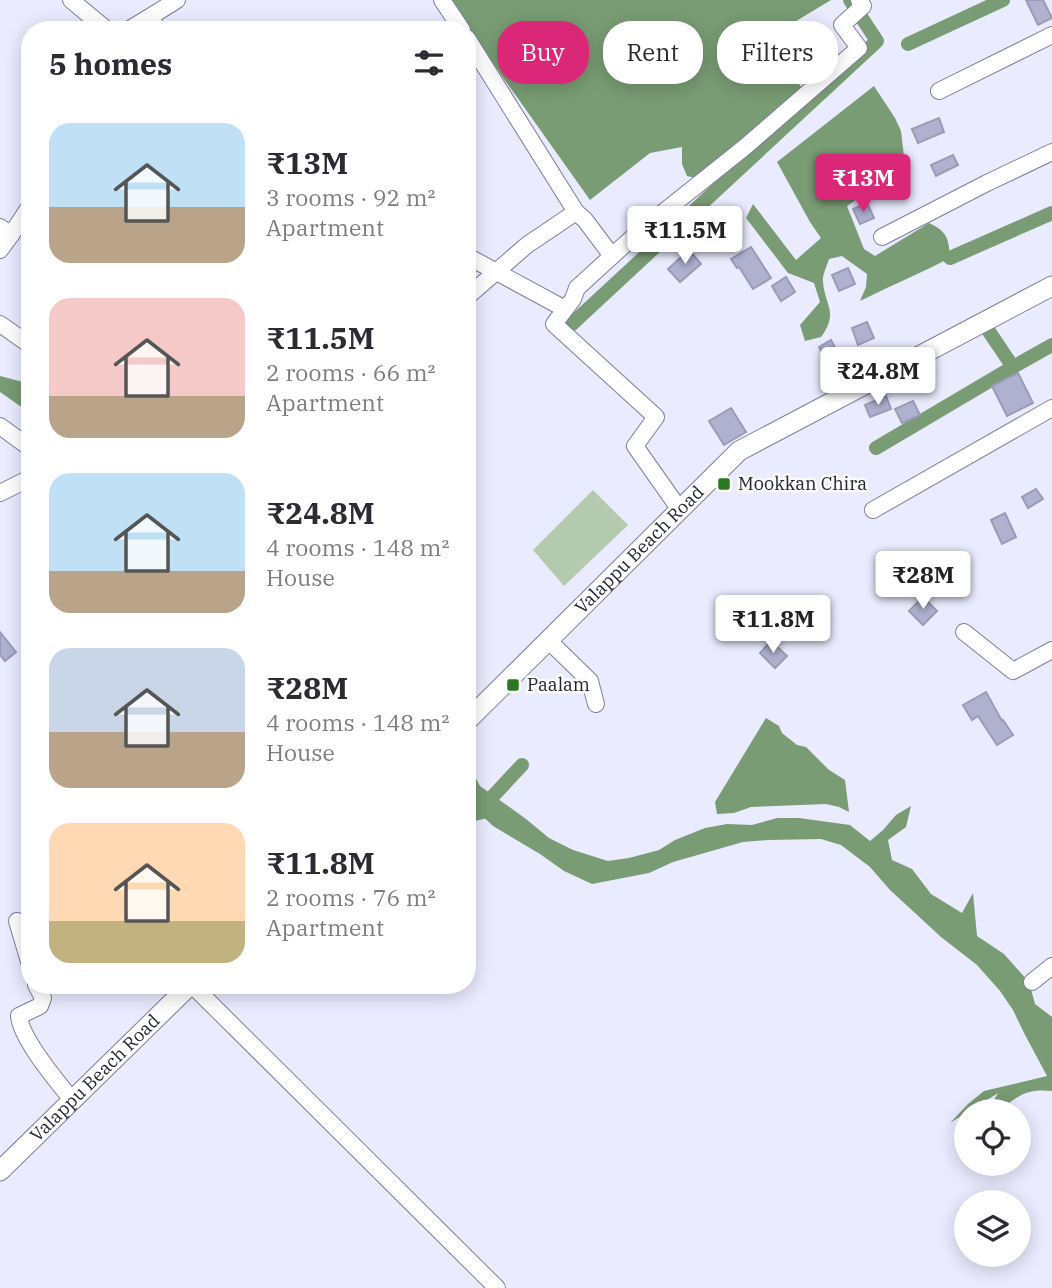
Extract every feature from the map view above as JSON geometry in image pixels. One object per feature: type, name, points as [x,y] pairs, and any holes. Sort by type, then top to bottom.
[{"type":"main road","name":"Valappu Beach Road","points":[[476,712],[739,451],[1052,286]]},
{"type":"main road","name":"Valappu Beach Road","points":[[0,1171],[182,994]]},
{"type":"street","points":[[71,0],[96,21]]},
{"type":"street","points":[[157,21],[177,0]]},
{"type":"street","points":[[443,0],[456,21]]},
{"type":"street","points":[[680,510],[635,446],[656,416],[554,324],[573,299],[577,288],[612,256],[745,147],[859,48],[842,25],[862,6]]},
{"type":"street","points":[[939,91],[1052,35]]},
{"type":"street","points":[[476,52],[576,212],[612,256]]},
{"type":"street","points":[[882,237],[1052,152]]},
{"type":"street","points":[[476,289],[527,245],[576,212]]},
{"type":"street","points":[[0,250],[6,231],[21,215]]},
{"type":"street","points":[[476,261],[565,309]]},
{"type":"street","points":[[0,324],[21,339]]},
{"type":"street","points":[[873,510],[1052,408]]},
{"type":"street","points":[[0,426],[21,441]]},
{"type":"street","points":[[0,493],[21,482]]},
{"type":"street","points":[[964,632],[1013,671],[1052,650]]},
{"type":"street","points":[[549,640],[590,681],[596,704]]},
{"type":"street","points":[[17,921],[21,935]]},
{"type":"street","points":[[1032,982],[1052,967]]},
{"type":"street","points":[[41,994],[43,998],[40,1006],[19,1016],[19,1022],[27,1039],[72,1100]]},
{"type":"street","points":[[200,994],[497,1288]]},
{"type":"shaded area","points":[[448,0],[831,0],[796,21],[717,21],[717,84],[799,84],[801,87],[696,178],[687,176],[682,164],[682,147],[650,153],[590,200],[508,84],[589,84],[589,21],[497,21],[497,69],[476,39],[476,21],[463,21]]},
{"type":"shaded area","points":[[874,86],[901,131],[905,165],[847,206],[864,249],[875,256],[929,223],[946,236],[950,258],[860,301],[866,287],[867,274],[842,256],[829,259],[823,279],[830,309],[829,321],[821,337],[805,341],[800,325],[820,302],[814,283],[788,273],[746,218],[753,204],[796,260],[821,238],[777,162]]},
{"type":"shaded area","points":[[0,376],[21,381],[21,407],[0,392]]},
{"type":"shaded area","points":[[593,490],[628,525],[564,586],[533,550]]},
{"type":"shaded area","points":[[766,718],[779,726],[782,733],[797,745],[806,747],[829,770],[845,780],[849,812],[826,804],[751,807],[734,813],[717,814],[715,802]]},
{"type":"shaded area","points":[[476,779],[480,786],[549,838],[573,850],[608,861],[659,850],[675,840],[705,828],[727,824],[752,825],[777,818],[850,825],[870,841],[896,815],[911,806],[906,827],[888,840],[892,860],[912,869],[931,894],[962,913],[973,893],[977,936],[1004,954],[1029,982],[1035,1004],[1052,1017],[1052,1091],[1026,1093],[1015,1099],[995,1099],[998,1093],[988,1099],[974,1099],[984,1091],[1047,1076],[1013,1010],[977,965],[941,937],[890,890],[870,867],[841,845],[821,839],[743,842],[673,862],[649,873],[592,884],[564,871],[493,826],[476,810]]},
{"type":"building","points":[[1026,0],[1043,0],[1052,18],[1038,25]]},
{"type":"building","points":[[939,118],[944,132],[918,143],[912,129]]},
{"type":"building","points":[[953,155],[958,165],[936,176],[931,165]]},
{"type":"building","points":[[867,203],[874,218],[860,224],[853,209]]},
{"type":"building","points":[[751,247],[771,278],[753,289],[731,259]]},
{"type":"building","points":[[689,250],[701,264],[680,282],[668,269]]},
{"type":"building","points":[[848,268],[855,284],[839,291],[832,275]]},
{"type":"building","points":[[786,277],[795,292],[781,301],[772,286]]},
{"type":"building","points":[[867,322],[874,338],[858,345],[852,328]]},
{"type":"building","points":[[831,340],[843,363],[831,369],[819,347]]},
{"type":"building","points":[[1018,373],[1033,403],[1007,416],[992,386]]},
{"type":"building","points":[[886,396],[891,409],[870,417],[865,405]]},
{"type":"building","points":[[913,401],[920,415],[902,423],[895,409]]},
{"type":"building","points":[[731,408],[746,432],[724,445],[709,421]]},
{"type":"building","points":[[1036,489],[1043,499],[1028,508],[1022,497]]},
{"type":"building","points":[[1005,513],[1016,537],[1002,544],[991,520]]},
{"type":"building","points":[[923,597],[937,611],[923,625],[909,611]]},
{"type":"building","points":[[0,632],[16,652],[5,661],[0,655]]},
{"type":"building","points":[[771,641],[787,656],[775,668],[760,653]]},
{"type":"building","points":[[986,692],[1013,735],[997,745],[978,716],[972,720],[963,705]]},
{"type":"waterway","points":[[572,324],[877,41],[850,0]]},
{"type":"waterway","points":[[908,44],[1003,0]]},
{"type":"waterway","points":[[950,258],[1052,213]]},
{"type":"waterway","points":[[876,448],[1013,367],[988,330]]},
{"type":"waterway","points":[[1013,367],[1052,345]]},
{"type":"waterway","points":[[482,808],[522,765]]},
{"type":"waterway","points":[[476,814],[486,811],[496,816]]},
{"type":"place","name":"Mookkan Chira","points":[[724,484]]},
{"type":"place","name":"Paalam","points":[[513,685]]}]
